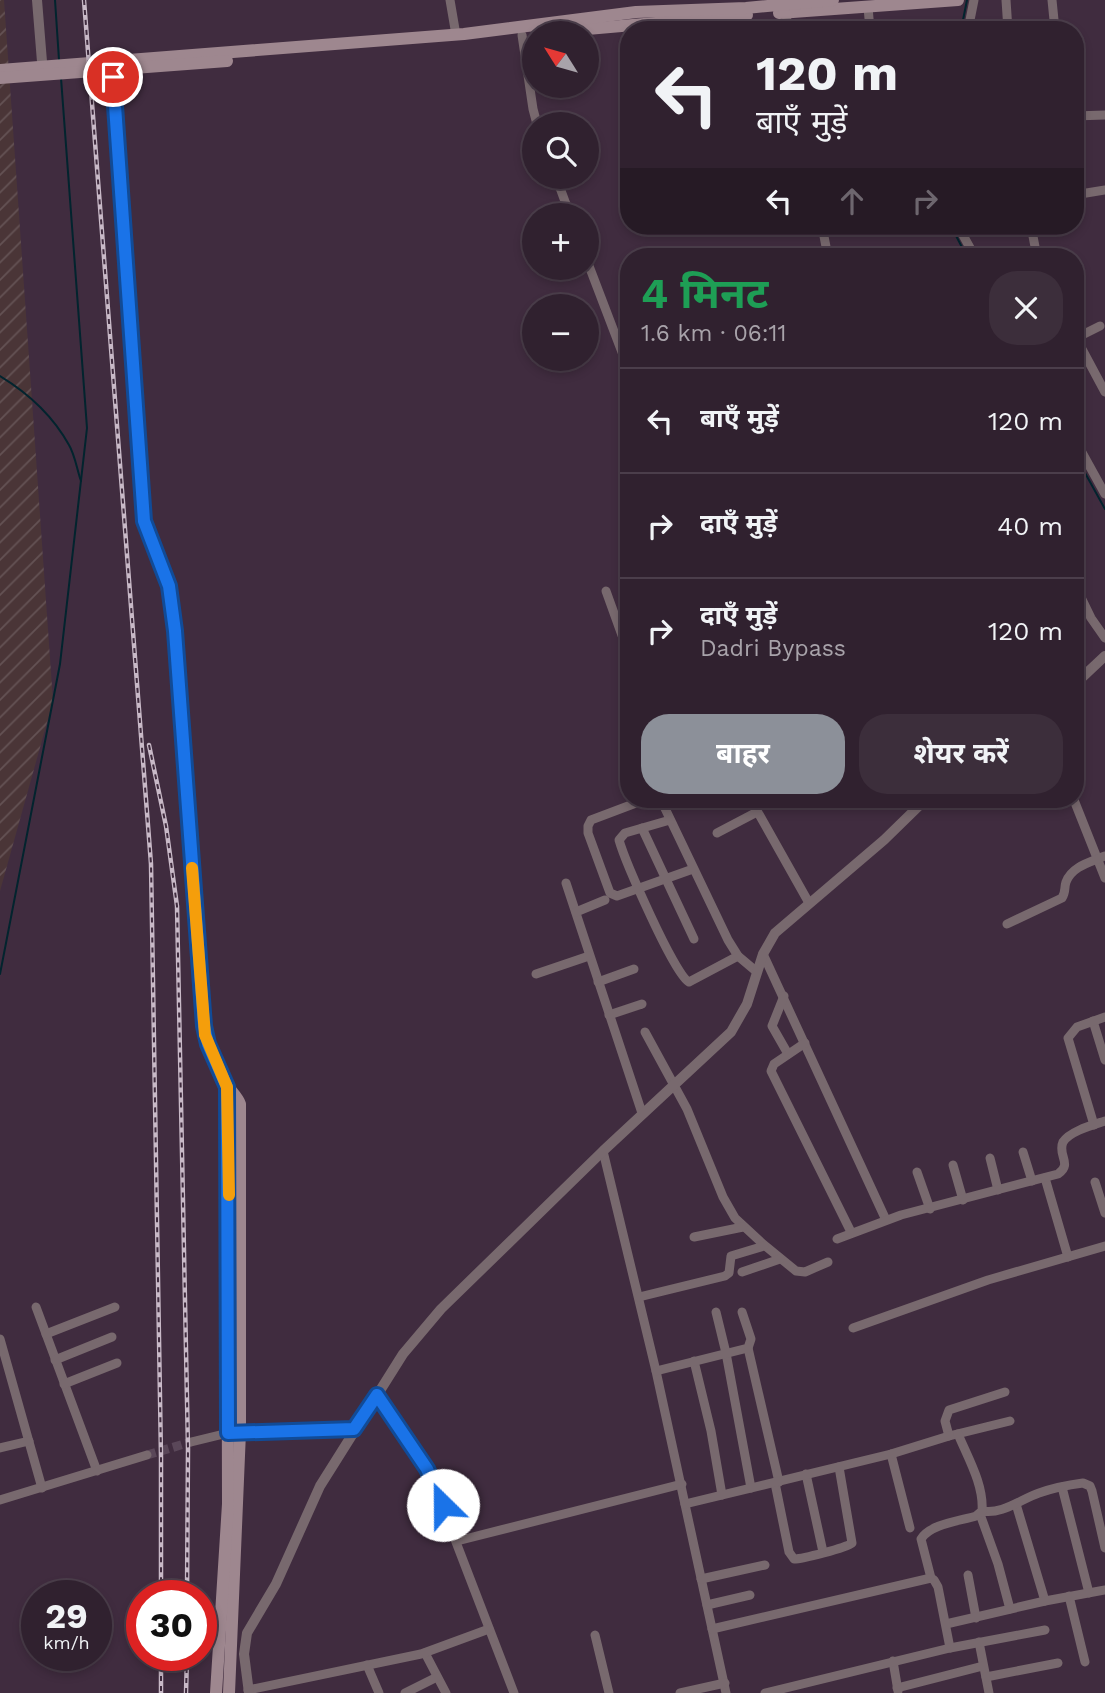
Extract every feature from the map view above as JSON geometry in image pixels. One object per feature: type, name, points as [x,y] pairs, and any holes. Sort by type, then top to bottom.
[{"type":"main road","points":[[640,21],[833,0]]},
{"type":"main road","points":[[111,66],[456,34],[636,12],[746,8],[786,12],[958,0]]},
{"type":"main road","points":[[599,26],[620,23]]},
{"type":"main road","points":[[0,78],[43,71],[522,35]]},
{"type":"main road","points":[[111,66],[144,521],[169,586],[177,656],[204,1026],[208,1044],[227,1087],[237,1096],[240,1104],[229,1693]]},
{"type":"main road","points":[[0,70],[43,71]]},
{"type":"main road","points":[[216,1693],[234,1432]]},
{"type":"street","points":[[37,0],[43,71]]},
{"type":"street","points":[[450,0],[456,34]]},
{"type":"street","points":[[970,21],[974,0]]},
{"type":"street","points":[[1006,0],[1007,21]]},
{"type":"street","points":[[1052,0],[1054,21]]},
{"type":"street","points":[[868,8],[869,21]]},
{"type":"street","points":[[786,12],[787,21]]},
{"type":"street","points":[[1084,116],[1105,115]]},
{"type":"street","points":[[1084,193],[1105,190]]},
{"type":"street","points":[[594,280],[620,347]]},
{"type":"street","points":[[1084,334],[1100,326]]},
{"type":"street","points":[[1084,355],[1105,393]]},
{"type":"street","points":[[1084,456],[1105,494]]},
{"type":"street","points":[[607,591],[620,629]]},
{"type":"street","points":[[1084,603],[1105,638]]},
{"type":"street","points":[[1084,676],[1105,656]]},
{"type":"street","points":[[623,808],[591,820],[588,826],[588,834],[612,896],[617,897],[693,869]]},
{"type":"street","points":[[665,808],[728,940],[738,956],[757,972]]},
{"type":"street","points":[[755,808],[809,903]]},
{"type":"street","points":[[489,1629],[425,1653],[249,1692],[244,1654],[247,1633],[276,1584],[320,1486],[403,1354],[429,1322],[603,1151],[731,1032],[744,1011],[763,954],[775,933],[884,840],[917,808]]},
{"type":"street","points":[[1078,808],[1102,858],[1105,878]]},
{"type":"street","points":[[717,833],[757,812]]},
{"type":"street","points":[[670,820],[621,835],[619,840],[639,889],[684,981],[693,981],[738,956]]},
{"type":"street","points":[[642,828],[694,939]]},
{"type":"street","points":[[1007,925],[1062,898],[1070,875],[1079,867],[1102,858]]},
{"type":"street","points":[[566,883],[642,1113]]},
{"type":"street","points":[[576,912],[605,900]]},
{"type":"street","points":[[763,954],[886,1220]]},
{"type":"street","points":[[536,974],[589,956]]},
{"type":"street","points":[[598,982],[634,969]]},
{"type":"street","points":[[784,996],[772,1026],[788,1054]]},
{"type":"street","points":[[610,1015],[642,1004]]},
{"type":"street","points":[[836,1239],[886,1220],[1045,1178],[1064,1169],[1066,1165],[1062,1147],[1066,1139],[1102,1125],[1068,1038],[1077,1027],[1105,1017]]},
{"type":"street","points":[[1093,1021],[1105,1060]]},
{"type":"street","points":[[645,1032],[672,1086],[687,1109],[728,1206],[743,1227],[799,1272],[828,1262]]},
{"type":"street","points":[[806,1043],[774,1064],[772,1073],[851,1232]]},
{"type":"street","points":[[603,1151],[682,1484],[725,1688],[680,1693]]},
{"type":"street","points":[[1023,1152],[1032,1181]]},
{"type":"street","points":[[990,1158],[998,1190]]},
{"type":"street","points":[[953,1165],[963,1200]]},
{"type":"street","points":[[917,1172],[930,1209]]},
{"type":"street","points":[[1045,1178],[1068,1257]]},
{"type":"street","points":[[1095,1182],[1105,1213]]},
{"type":"street","points":[[694,1237],[743,1227]]},
{"type":"street","points":[[639,1297],[725,1276],[729,1271],[731,1256],[764,1246]]},
{"type":"street","points":[[853,1328],[988,1280],[1105,1246]]},
{"type":"street","points":[[742,1272],[780,1259]]},
{"type":"street","points":[[36,1307],[97,1471]]},
{"type":"street","points":[[46,1334],[115,1307]]},
{"type":"street","points":[[716,1312],[751,1489]]},
{"type":"street","points":[[742,1312],[751,1339],[748,1348],[777,1482],[782,1527],[792,1557],[798,1560],[845,1548],[852,1543],[839,1467]]},
{"type":"street","points":[[55,1360],[112,1337]]},
{"type":"street","points":[[0,1339],[4,1371],[29,1441],[42,1488]]},
{"type":"street","points":[[656,1370],[748,1348]]},
{"type":"street","points":[[694,1361],[711,1431],[722,1495]]},
{"type":"street","points":[[64,1384],[117,1363]]},
{"type":"street","points":[[1005,1392],[949,1410],[945,1421],[976,1479],[982,1497],[981,1513],[1010,1609]]},
{"type":"street","points":[[377,1395],[431,1477],[514,1693]]},
{"type":"street","points":[[685,1503],[891,1454],[1010,1421]]},
{"type":"street","points":[[191,1441],[234,1432],[354,1429]]},
{"type":"street","points":[[0,1448],[29,1441]]},
{"type":"street","points":[[891,1454],[910,1528]]},
{"type":"street","points":[[0,1500],[147,1455]]},
{"type":"street","points":[[806,1474],[823,1552]]},
{"type":"street","points":[[950,1647],[937,1582],[931,1578],[921,1539],[923,1535],[981,1513],[1016,1504],[1038,1493],[1083,1483],[1090,1486],[1105,1548]]},
{"type":"street","points":[[457,1542],[682,1484]]},
{"type":"street","points":[[1062,1487],[1089,1593]]},
{"type":"street","points":[[1016,1504],[1045,1601]]},
{"type":"street","points":[[701,1579],[765,1565]]},
{"type":"street","points":[[968,1575],[976,1618]]},
{"type":"street","points":[[712,1629],[931,1578]]},
{"type":"street","points":[[946,1624],[1105,1590]]},
{"type":"street","points":[[707,1605],[750,1595]]},
{"type":"street","points":[[1069,1596],[1085,1662]]},
{"type":"street","points":[[765,1693],[950,1647],[1045,1630]]},
{"type":"street","points":[[595,1635],[609,1693]]},
{"type":"street","points":[[979,1642],[986,1692]]},
{"type":"street","points":[[425,1653],[446,1693]]},
{"type":"street","points":[[892,1661],[898,1690],[984,1666]]},
{"type":"street","points":[[986,1677],[1058,1663]]},
{"type":"street","points":[[367,1665],[379,1693]]},
{"type":"street","points":[[405,1693],[438,1677]]},
{"type":"shaded area","points":[[0,0],[4,0],[53,701],[0,891]]},
{"type":"waterway","points":[[55,0],[59,60]]},
{"type":"waterway","points":[[963,21],[967,0]]},
{"type":"waterway","points":[[0,974],[60,664],[87,428],[61,78]]},
{"type":"waterway","points":[[956,235],[962,248]]},
{"type":"waterway","points":[[0,376],[30,398],[63,434],[71,449],[81,481]]},
{"type":"waterway","points":[[1084,471],[1105,509]]},
{"type":"tunnel","points":[[147,1455],[191,1442]]},
{"type":"railway","points":[[84,0],[151,864],[161,1580]]},
{"type":"railway","points":[[149,745],[166,826],[177,906],[188,1449],[187,1580]]},
{"type":"railway","points":[[161,1671],[161,1693]]},
{"type":"railway","points":[[186,1693],[187,1671]]},
{"type":"slow traffic","points":[[192,868],[205,1035],[227,1087],[229,1195]]},
{"type":"route","points":[[113,77],[142,505],[146,531],[169,586],[175,631],[205,1035],[227,1087],[228,1433],[354,1429],[377,1395],[427,1469],[443,1505]]}]
